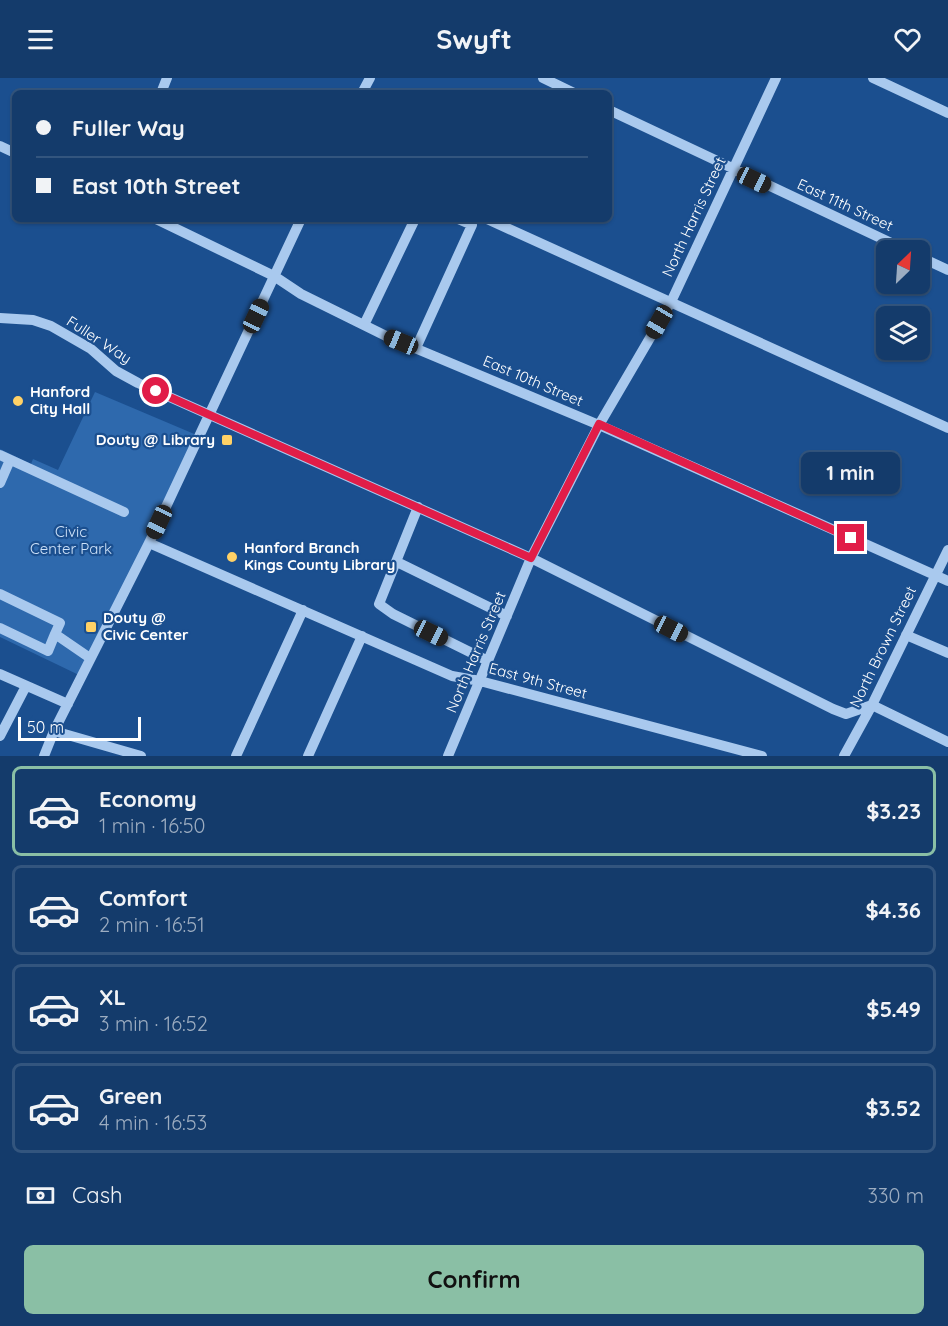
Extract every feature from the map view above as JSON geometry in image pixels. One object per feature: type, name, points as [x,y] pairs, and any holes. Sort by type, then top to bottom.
[{"type":"street","points":[[543,78],[568,90]]},
{"type":"street","name":"North Harris Street","points":[[448,756],[531,558],[599,424],[671,302],[776,78]]},
{"type":"street","points":[[873,78],[948,113]]},
{"type":"street","name":"East 11th Street","points":[[612,111],[885,240]]},
{"type":"street","name":"East 10th Street","points":[[162,222],[274,276],[301,294],[364,325],[599,424],[948,581]]},
{"type":"street","points":[[44,756],[54,731],[149,543],[300,222]]},
{"type":"street","points":[[364,325],[414,222]]},
{"type":"street","points":[[416,348],[472,225],[465,222]]},
{"type":"street","points":[[494,222],[948,428]]},
{"type":"street","points":[[930,262],[948,270]]},
{"type":"street","name":"Fuller Way","points":[[0,318],[33,320],[51,326],[91,349],[131,379],[531,558],[833,709],[846,714],[872,705]]},
{"type":"street","points":[[0,483],[5,458],[124,513]]},
{"type":"street","points":[[418,507],[379,604],[393,614],[489,661]]},
{"type":"street","name":"East 9th Street","points":[[149,543],[452,676],[480,681],[762,756]]},
{"type":"street","name":"North Brown Street","points":[[844,756],[872,705],[948,550]]},
{"type":"street","points":[[397,562],[507,616]]},
{"type":"street","points":[[0,594],[60,623],[48,651],[0,628]]},
{"type":"street","points":[[236,756],[303,610]]},
{"type":"street","points":[[55,634],[90,658]]},
{"type":"street","points":[[906,635],[948,653]]},
{"type":"street","points":[[308,756],[362,636]]},
{"type":"street","points":[[0,674],[68,704]]},
{"type":"street","points":[[0,736],[26,686]]},
{"type":"street","points":[[872,705],[948,742]]},
{"type":"street","points":[[54,731],[141,756]]},
{"type":"green space","name":"Civic Center Park","points":[[95,392],[199,436],[81,676],[0,637],[0,449],[31,464],[33,459],[58,470]]},
{"type":"place","name":"Hanford City Hall","points":[[18,401]]},
{"type":"place","name":"Douty @ Library","points":[[227,440]]},
{"type":"place","name":"Hanford Branch Kings County Library","points":[[232,557]]},
{"type":"place","name":"Douty @ Civic Center","points":[[91,627]]},
{"type":"route","points":[[156,391],[531,558],[599,424],[851,538]]}]
